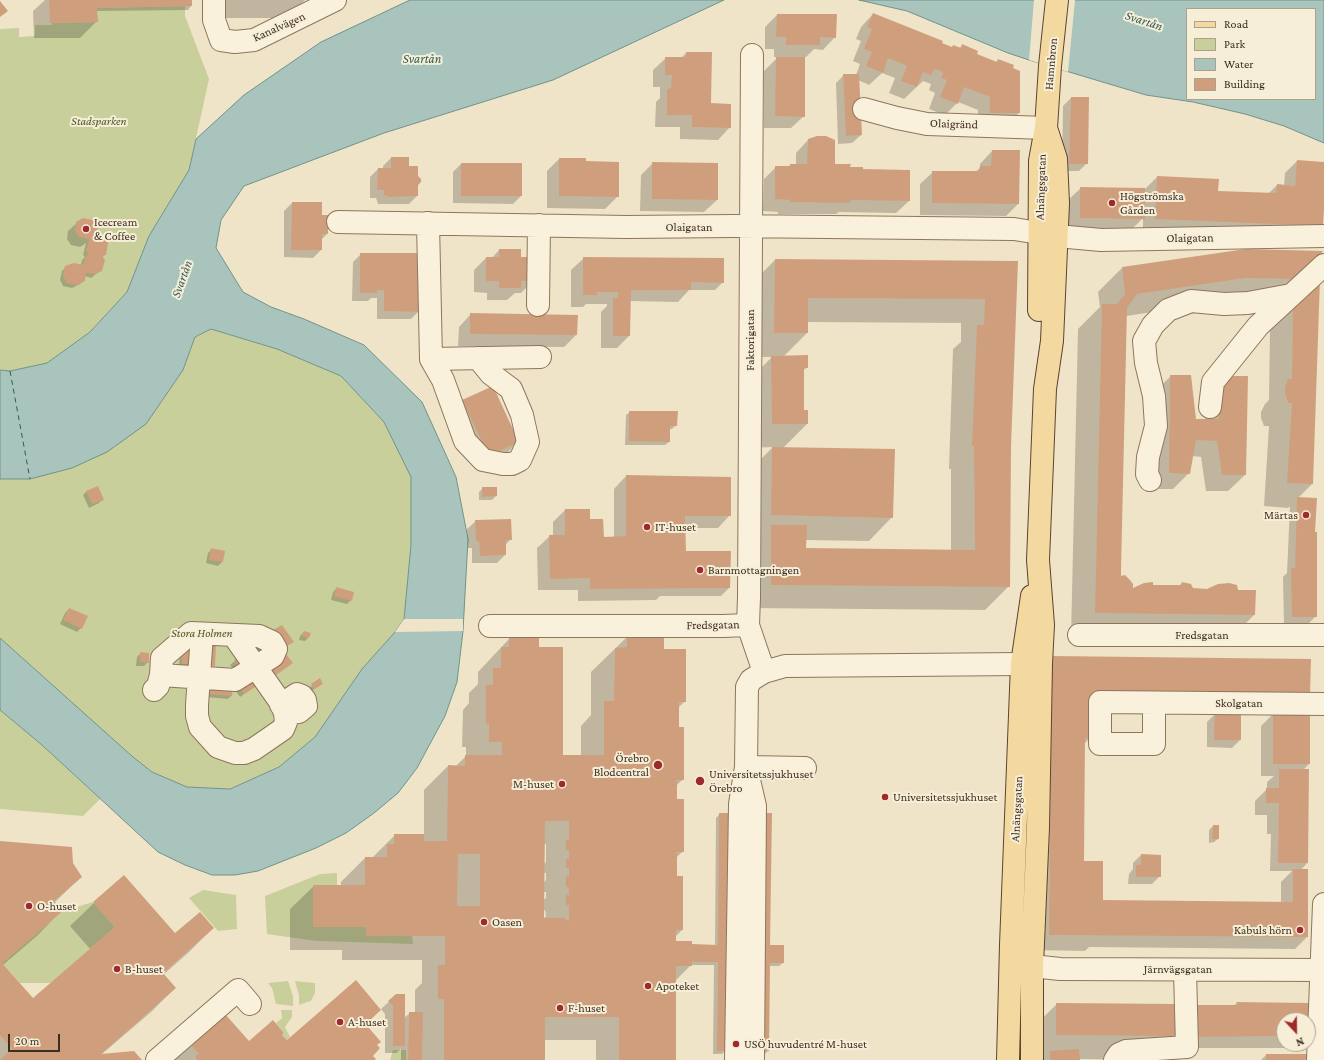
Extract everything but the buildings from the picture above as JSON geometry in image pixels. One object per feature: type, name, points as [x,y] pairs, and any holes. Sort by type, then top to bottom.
[{"type":"main road","name":"Hamnbron","points":[[1046,128],[1050,66],[1057,0]]},
{"type":"main road","name":"Alnängsgatan","points":[[1032,1060],[1032,966],[1038,827],[1032,664],[1026,634],[1038,560],[1045,389],[1052,341],[1048,235],[1058,199],[1056,159],[1046,128]]},
{"type":"main road","name":"Alnängsgatan","points":[[1008,1060],[1010,966],[1032,664]]},
{"type":"main road","points":[[1010,966],[1032,966]]},
{"type":"street","name":"Kanalvägen","points":[[214,0],[214,20],[221,40],[235,42],[254,40],[335,0]]},
{"type":"street","name":"Faktorigatan","points":[[748,625],[752,228],[752,55]]},
{"type":"street","name":"Olaigränd","points":[[864,109],[927,124],[1046,128]]},
{"type":"street","name":"Olaigatan","points":[[338,222],[752,228],[1014,229],[1048,235],[1101,240],[1324,236]]},
{"type":"street","points":[[428,223],[431,359],[443,380],[465,441],[483,460],[503,464],[512,464],[520,460],[528,442],[522,415],[510,389],[491,374],[478,358]]},
{"type":"street","points":[[538,306],[539,225]]},
{"type":"street","points":[[1210,407],[1213,382],[1258,326],[1324,265]]},
{"type":"street","points":[[1150,480],[1147,474],[1148,457],[1156,426],[1154,396],[1146,363],[1144,341],[1153,325],[1168,310],[1191,301],[1224,304],[1248,303],[1291,295]]},
{"type":"street","points":[[431,359],[540,357]]},
{"type":"street","name":"Fredsgatan","points":[[490,626],[748,625],[764,672]]},
{"type":"street","points":[[191,633],[202,634],[259,636],[272,642],[276,649],[273,656],[235,680],[198,678],[157,682],[162,658],[191,633]]},
{"type":"street","points":[[202,634],[198,678],[197,716],[200,727],[218,747],[227,751],[235,753],[254,749],[283,729],[286,722],[283,709],[255,668]]},
{"type":"street","name":"Fredsgatan","points":[[1079,635],[1324,635]]},
{"type":"street","points":[[736,1060],[740,804],[746,767],[747,687],[751,680],[764,672],[784,666],[1032,664]]},
{"type":"street","name":"Skolgatan","points":[[1154,703],[1324,704]]},
{"type":"street","points":[[746,767],[805,768]]},
{"type":"street","points":[[746,767],[755,806],[753,1060]]},
{"type":"street","points":[[1318,1060],[1323,970],[1324,904]]},
{"type":"street","name":"Järnvägsgatan","points":[[1032,966],[1060,969],[1323,970]]},
{"type":"street","points":[[1115,1060],[1119,1054],[1126,1051],[1180,1054],[1187,1047],[1185,970]]},
{"type":"street","points":[[156,1060],[238,990],[250,1004]]},
{"type":"green space","name":"Stadsparken","points":[[185,6],[185,16],[209,79],[189,170],[149,236],[127,292],[90,332],[47,363],[10,371],[0,370],[0,29],[19,28],[19,37],[35,36],[35,25],[97,22],[97,8]]},
{"type":"green space","name":"Stora Holmen","points":[[211,329],[277,349],[341,376],[384,422],[411,476],[411,545],[404,619],[395,632],[362,669],[315,737],[279,767],[229,789],[187,787],[152,772],[133,757],[0,638],[0,479],[30,479],[146,424],[183,370],[195,337]]},
{"type":"green space","points":[[0,710],[42,745],[100,799],[83,816],[0,809]]},
{"type":"green space","points":[[337,873],[337,885],[313,885],[313,927],[366,927],[366,936],[412,936],[413,944],[316,941],[267,934],[265,896],[320,874]]},
{"type":"green space","points":[[203,890],[236,895],[237,929],[218,931],[189,898]]},
{"type":"green space","points":[[93,902],[115,927],[51,983],[20,983],[2,963],[63,911]]},
{"type":"green space","points":[[288,981],[293,996],[293,1006],[276,1004],[272,988],[268,983]]},
{"type":"green space","points":[[295,981],[315,983],[315,993],[311,1001],[299,1005],[299,995]]},
{"type":"green space","points":[[281,1010],[292,1010],[292,1017],[285,1027],[290,1037],[287,1040],[282,1035],[284,1033],[276,1023],[282,1018]]},
{"type":"green space","points":[[393,1050],[406,1050],[406,1060],[390,1060]]},
{"type":"water","points":[[410,0],[724,0],[553,80],[384,133],[244,186],[221,220],[216,248],[243,292],[271,307],[304,319],[364,345],[422,402],[456,477],[468,539],[463,631],[457,682],[445,716],[417,768],[398,793],[374,813],[346,833],[316,848],[258,871],[235,875],[212,875],[185,865],[158,852],[42,745],[0,710],[0,638],[133,757],[152,772],[187,787],[230,789],[279,767],[315,737],[362,669],[395,632],[404,619],[411,545],[411,477],[384,422],[341,376],[277,349],[211,329],[195,337],[183,370],[146,424],[107,452],[72,468],[30,479],[0,479],[0,370],[10,371],[47,363],[90,332],[127,292],[149,236],[189,170],[196,139],[244,95],[321,42]]},
{"type":"water","name":"Svartån","points":[[859,0],[1324,0],[1324,143],[1284,126],[1245,114],[1193,102],[1146,95],[1008,53],[907,11]]},
{"type":"pier","points":[[1034,0],[1075,0],[1068,72],[1029,60]]},
{"type":"pier","points":[[404,619],[463,619],[463,631],[395,632]]},
{"type":"ferry route","points":[[10,371],[30,479]]},
{"type":"place","name":"Högströmska Gården","points":[[1112,203]]},
{"type":"place","name":"Icecream & Coffee","points":[[86,229]]},
{"type":"place","name":"Märtas","points":[[1306,515]]},
{"type":"place","name":"IT-huset","points":[[647,527]]},
{"type":"place","name":"Barnmottagningen","points":[[700,570]]},
{"type":"place","name":"Örebro Blodcentral","points":[[658,765]]},
{"type":"place","name":"Universitetssjukhuset Örebro","points":[[700,781]]},
{"type":"place","name":"M-huset","points":[[562,784]]},
{"type":"place","name":"Universitetssjukhuset","points":[[885,797]]},
{"type":"place","name":"O-huset","points":[[29,906]]},
{"type":"place","name":"Oasen","points":[[484,922]]},
{"type":"place","name":"Kabuls hörn","points":[[1300,930]]},
{"type":"place","name":"B-huset","points":[[117,969]]},
{"type":"place","name":"Apoteket","points":[[648,986]]},
{"type":"place","name":"F-huset","points":[[560,1008]]},
{"type":"place","name":"A-huset","points":[[340,1022]]},
{"type":"place","name":"USÖ huvudentré M-huset","points":[[736,1044]]}]
